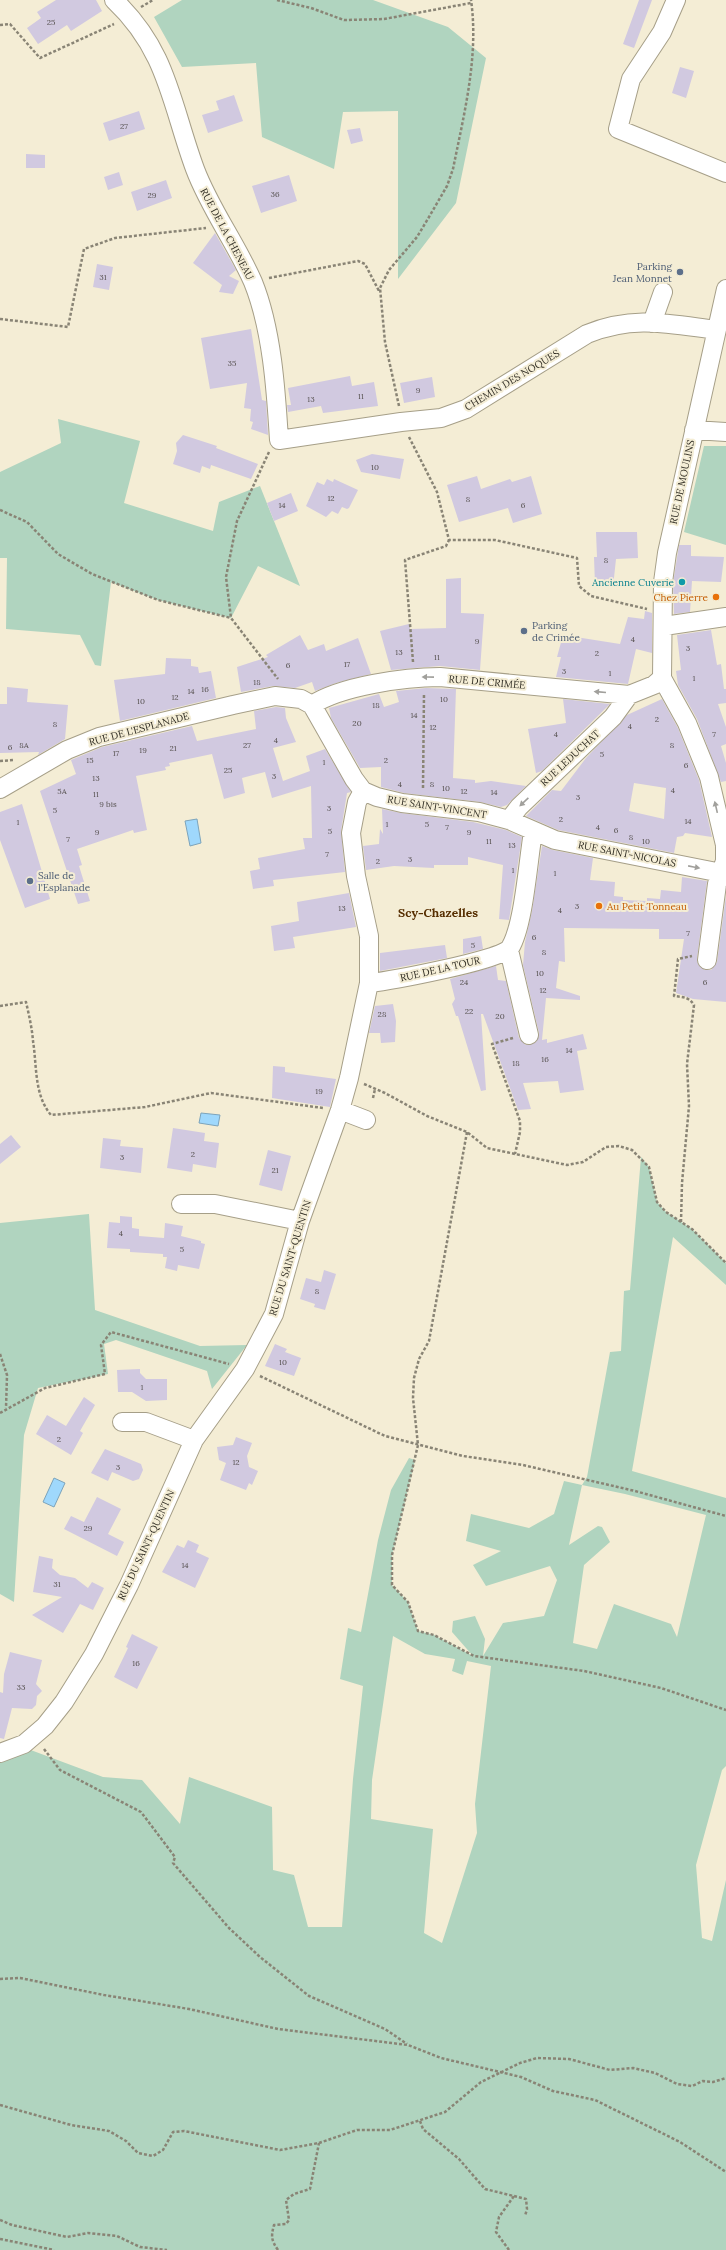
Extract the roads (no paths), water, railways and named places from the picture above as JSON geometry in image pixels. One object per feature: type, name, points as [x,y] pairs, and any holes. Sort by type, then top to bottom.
[{"type":"street","name":"RUE DE LA CHENEAU","points":[[114,0],[128,12],[145,35],[164,70],[195,170],[220,223],[252,282],[270,350],[276,390],[278,440]]},
{"type":"street","points":[[676,0],[662,32],[631,79],[618,129],[726,173]]},
{"type":"street","name":"RUE DE MOULINS","points":[[662,678],[663,582],[667,553],[726,289]]},
{"type":"street","points":[[652,323],[663,292]]},
{"type":"street","name":"CHEMIN DES NOQUES","points":[[278,440],[401,422],[441,418],[466,409],[587,334],[608,326],[639,322],[716,330]]},
{"type":"street","points":[[694,430],[726,432]]},
{"type":"street","points":[[663,618],[726,617]]},
{"type":"street","name":"RUE DE CRIMÉE","points":[[312,705],[322,698],[342,692],[419,677],[629,694],[654,685],[662,678]]},
{"type":"street","points":[[662,678],[687,723],[709,777],[725,845],[724,873],[717,884],[708,957]]},
{"type":"street","name":"RUE LEDUCHAT","points":[[509,820],[519,807],[613,717],[629,694]]},
{"type":"street","name":"RUE DE L'ESPLANADE","points":[[0,789],[67,750],[99,738],[275,696],[288,696],[301,699],[312,705]]},
{"type":"street","points":[[312,705],[354,779],[363,791]]},
{"type":"street","name":"RUE SAINT-VINCENT","points":[[363,791],[377,797],[421,806],[480,812],[509,820],[533,832]]},
{"type":"street","name":"RUE DU SAINT-QUENTIN","points":[[0,1753],[24,1744],[45,1726],[64,1702],[94,1654],[129,1585],[194,1440],[245,1369],[274,1314],[300,1221],[340,1110],[349,1078],[369,983],[369,936],[356,876],[351,833],[356,802],[363,791]]},
{"type":"street","points":[[529,1034],[509,950],[518,932],[533,832]]},
{"type":"street","name":"RUE SAINT-NICOLAS","points":[[533,832],[563,841],[724,873]]},
{"type":"street","name":"RUE DE LA TOUR","points":[[369,983],[449,968],[500,955],[509,950]]},
{"type":"street","points":[[340,1110],[366,1120]]},
{"type":"street","points":[[181,1204],[215,1204],[300,1221]]},
{"type":"street","points":[[122,1422],[146,1422],[194,1440]]},
{"type":"water","points":[[197,819],[201,843],[190,846],[185,821]]},
{"type":"water","points":[[201,1113],[220,1115],[218,1126],[199,1123]]},
{"type":"water","points":[[54,1478],[65,1483],[54,1507],[43,1502]]},
{"type":"place","name":"Parking Jean Monnet","points":[[680,272]]},
{"type":"place","name":"Ancienne Cuverie","points":[[682,582]]},
{"type":"place","name":"Chez Pierre","points":[[716,597]]},
{"type":"place","name":"Parking de Crimée","points":[[524,631]]},
{"type":"place","name":"Salle de l'Esplanade","points":[[30,881]]},
{"type":"place","name":"Au Petit Tonneau","points":[[599,906]]},
{"type":"district","name":"Scy-Chazelles","points":[[438,912]]}]
